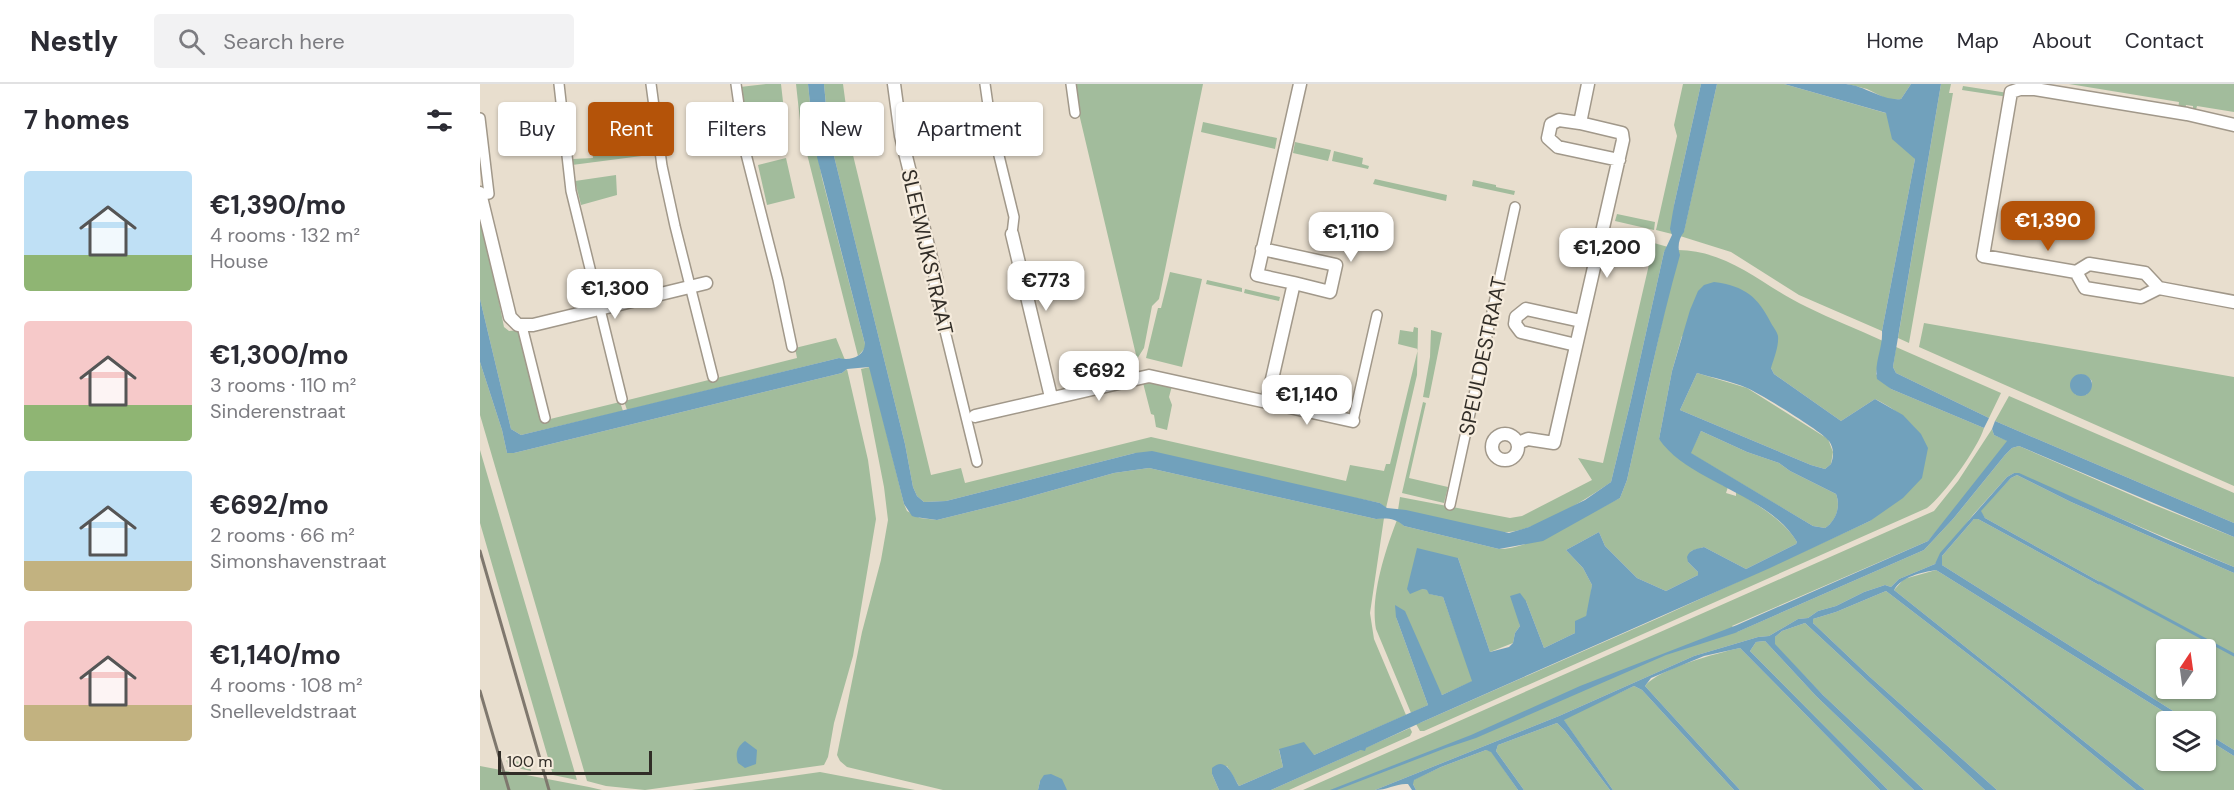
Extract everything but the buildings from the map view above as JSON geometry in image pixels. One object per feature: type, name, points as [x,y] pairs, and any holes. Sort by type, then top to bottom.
[{"type":"street","points":[[559,84],[570,177],[622,399]]},
{"type":"street","points":[[651,84],[662,166],[713,377]]},
{"type":"street","points":[[736,84],[746,154],[792,347]]},
{"type":"street","name":"SLEEWIJKSTRAAT","points":[[894,84],[901,136],[936,278],[934,286],[971,417],[977,462]]},
{"type":"street","points":[[985,84],[990,123],[1014,217],[1012,234],[1051,397]]},
{"type":"street","points":[[1071,84],[1075,113]]},
{"type":"street","points":[[1262,249],[1336,265],[1330,292],[1257,275],[1262,249],[1300,84]]},
{"type":"street","points":[[1581,123],[1588,84]]},
{"type":"street","points":[[2234,125],[2036,86],[2011,92],[1983,256],[2076,272],[2089,264],[2145,273],[2159,288],[2234,302]]},
{"type":"street","points":[[480,118],[489,194],[480,194],[510,317],[516,324],[533,325],[706,283]]},
{"type":"street","points":[[1518,443],[1528,439],[1554,443],[1581,321],[1619,160],[1623,140],[1622,132],[1559,120],[1551,124],[1548,138],[1558,147],[1619,160]]},
{"type":"street","name":"SPEULDESTRAAT","points":[[1450,505],[1515,207]]},
{"type":"street","points":[[2076,272],[2085,288],[2141,297],[2159,288]]},
{"type":"street","points":[[1267,401],[1294,284]]},
{"type":"street","points":[[1576,345],[1521,332],[1515,324],[1516,317],[1526,309],[1581,321]]},
{"type":"street","points":[[971,417],[1149,376],[1353,422],[1377,315]]},
{"type":"street","points":[[522,326],[545,418]]},
{"type":"green space","points":[[781,84],[783,102],[742,102],[740,87]]},
{"type":"green space","points":[[796,84],[808,84],[810,102],[800,102],[800,121]]},
{"type":"green space","points":[[824,84],[843,84],[845,102],[826,102]]},
{"type":"green space","points":[[1072,84],[1203,84],[1159,299],[1152,306],[1144,348],[1137,359]]},
{"type":"green space","points":[[1683,84],[1701,84],[1674,205],[1672,234],[1656,230],[1677,136],[1674,125]]},
{"type":"green space","points":[[1717,84],[1784,84],[1896,116],[1915,159],[1882,331],[1799,295],[1731,252],[1680,236],[1684,231]]},
{"type":"green space","points":[[1847,84],[1911,84],[1901,99],[1889,100],[1867,89]]},
{"type":"green space","points":[[1941,84],[1951,84],[1949,93],[1953,93],[1909,343],[1898,338]]},
{"type":"green space","points":[[2069,84],[2234,84],[2234,112],[2197,106],[2195,113],[2193,106],[2186,105],[2185,110],[2178,109],[2179,102]]},
{"type":"green space","points":[[1963,86],[2008,93],[2008,97],[1962,90]]},
{"type":"green space","points":[[1203,122],[1277,138],[1275,149],[1201,132]]},
{"type":"green space","points":[[1295,142],[1331,150],[1328,161],[1293,153]]},
{"type":"green space","points":[[1334,151],[1363,158],[1362,164],[1369,166],[1368,169],[1332,161]]},
{"type":"green space","points":[[593,156],[642,156],[572,165],[572,159],[593,158]]},
{"type":"green space","points":[[808,156],[818,156],[865,344],[865,348],[858,356]]},
{"type":"green space","points":[[834,156],[853,156],[931,475],[961,468],[965,483],[1151,437],[1346,481],[1350,465],[1384,471],[1386,464],[1390,464],[1418,351],[1417,375],[1386,508],[1380,503],[1135,453],[946,501],[924,502],[917,496],[913,487],[905,444]]},
{"type":"green space","points":[[786,158],[795,198],[767,205],[758,165]]},
{"type":"green space","points":[[616,175],[617,195],[581,205],[575,181]]},
{"type":"green space","points":[[1375,179],[1447,195],[1446,201],[1373,184]]},
{"type":"green space","points":[[1473,180],[1515,191],[1514,195],[1472,186]]},
{"type":"green space","points":[[480,206],[504,327],[509,331],[520,330],[542,421],[620,402],[623,411],[521,435],[511,429],[480,299]]},
{"type":"green space","points":[[1617,214],[1655,222],[1654,230],[1615,221]]},
{"type":"green space","points":[[1613,232],[1651,240],[1649,249],[1611,240]]},
{"type":"green space","points":[[1654,243],[1668,247],[1664,252],[1611,482],[1557,515],[1511,532],[1499,532],[1398,510],[1400,497],[1510,518],[1522,516],[1592,480],[1578,458],[1603,463]]},
{"type":"green space","points":[[1678,250],[1714,256],[1730,263],[1791,299],[1883,341],[1876,374],[1891,389],[1984,428],[1981,437],[1951,482],[1927,508],[1420,731],[1416,724],[1661,617],[1870,521],[1926,446],[1905,418],[1875,399],[1841,421],[1774,374],[1771,368],[1682,336],[1672,371],[1659,439],[1728,487],[1726,493],[1736,496],[1736,491],[1770,514],[1792,534],[1796,544],[1746,569],[1704,547],[1691,551],[1688,562],[1698,572],[1698,575],[1666,591],[1637,578],[1605,546],[1599,532],[1566,550],[1583,568],[1592,585],[1586,617],[1575,633],[1544,648],[1526,601],[1513,643],[1490,652],[1458,558],[1422,589],[1428,590],[1430,594],[1443,597],[1473,681],[1442,695],[1396,617],[1428,705],[1411,713],[1376,629],[1375,616],[1380,574],[1397,520],[1404,526],[1499,549],[1544,537],[1620,498],[1627,480]]},
{"type":"green space","points":[[1170,272],[1202,279],[1182,367],[1146,358],[1158,308],[1161,308]]},
{"type":"green space","points":[[1207,280],[1242,288],[1242,292],[1206,284]]},
{"type":"green space","points":[[1245,289],[1280,297],[1279,301],[1244,293]]},
{"type":"green space","points":[[1924,323],[2234,377],[2234,486],[1919,347]],"holes":[[[2080,374],[2092,381],[2091,389],[2086,395],[2076,395],[2071,389]]]},
{"type":"green space","points":[[1414,327],[1418,328],[1418,349],[1398,344],[1400,330],[1413,332]]},
{"type":"green space","points":[[1431,330],[1442,333],[1429,398],[1423,397],[1430,357]]},
{"type":"green space","points":[[836,338],[845,360],[839,358],[627,410],[624,401],[797,358],[795,348]]},
{"type":"green space","points":[[1896,347],[2001,393],[1989,418],[1896,373],[1893,367]]},
{"type":"green space","points":[[480,362],[507,453],[842,373],[847,369],[868,460],[876,519],[853,656],[834,723],[828,757],[824,765],[645,790],[606,786],[587,781],[480,415]]},
{"type":"green space","points":[[870,367],[904,504],[907,511],[920,518],[937,520],[1114,473],[1149,468],[1376,519],[1384,518],[1370,613],[1374,639],[1406,715],[1314,755],[1279,750],[1283,767],[1239,786],[1227,766],[1212,774],[1219,790],[1067,790],[1040,781],[1038,790],[943,790],[847,767],[837,755],[888,520],[884,487],[861,369]]},
{"type":"green space","points":[[1697,373],[1747,388],[1828,439],[1833,452],[1831,464],[1825,469],[1811,465],[1680,410]]},
{"type":"green space","points":[[1142,379],[1172,386],[1169,397],[1172,405],[1167,430],[1156,427]]},
{"type":"green space","points":[[2009,396],[2234,493],[2234,523],[1995,421]]},
{"type":"green space","points":[[1423,402],[1426,403],[1409,478],[1448,487],[1444,503],[1402,493]]},
{"type":"green space","points":[[1992,429],[1994,435],[2008,441],[2002,454],[1928,541],[1732,626],[1737,632],[1924,550],[1953,519],[2005,455],[2012,448],[2019,446],[2234,537],[2234,567],[2014,473],[2007,477],[1973,515],[1935,564],[1899,579],[1891,587],[1885,585],[1864,592],[1836,606],[1818,611],[1808,618],[1798,619],[1769,636],[1758,637],[1694,656],[1559,716],[1375,790],[1303,790],[1934,511],[1958,481]]},
{"type":"green space","points":[[1701,431],[1747,452],[1779,463],[1836,494],[1838,509],[1832,522],[1825,528],[1813,526],[1690,453]]},
{"type":"green space","points":[[480,450],[577,780],[553,775],[480,523]]},
{"type":"green space","points":[[2017,475],[2071,502],[2234,573],[2234,750],[2216,739],[2216,711],[2173,711],[1942,565],[1942,556],[1974,519],[1978,519],[2099,585],[2100,582],[1985,518],[1980,511],[2011,478]]},
{"type":"green space","points":[[1936,570],[2163,711],[2156,711],[2156,771],[2216,771],[2216,745],[2234,756],[2234,790],[2145,790],[1894,590],[1904,579]]},
{"type":"green space","points":[[1886,591],[2007,684],[2136,790],[1997,790],[1813,623],[1813,619]]},
{"type":"green space","points":[[1805,623],[1985,790],[1924,790],[1823,695],[1774,644],[1775,637],[1782,631]]},
{"type":"green space","points":[[1765,641],[1816,696],[1914,790],[1888,790],[1750,651],[1756,642]]},
{"type":"green space","points":[[1740,648],[1880,790],[1740,790],[1645,686],[1675,668]]},
{"type":"green space","points":[[1634,686],[1642,690],[1734,790],[1613,790],[1563,719]]},
{"type":"green space","points":[[1557,723],[1610,790],[1524,790],[1496,751],[1498,745]]},
{"type":"green space","points":[[1410,728],[1412,732],[1410,736],[1289,790],[1271,790]]},
{"type":"green space","points":[[1486,750],[1491,751],[1518,790],[1416,790],[1413,780]]},
{"type":"green space","points":[[506,759],[529,764],[531,771],[508,766]]},
{"type":"green space","points":[[480,766],[589,787],[602,790],[480,790]]},
{"type":"green space","points":[[820,772],[915,790],[692,790]]},
{"type":"water","points":[[808,84],[824,84],[826,102],[810,102]]},
{"type":"water","points":[[1701,84],[1717,84],[1684,232],[1679,243],[1680,255],[1658,339],[1627,480],[1620,498],[1543,541],[1499,549],[1404,526],[1391,519],[1376,519],[1149,468],[1114,473],[937,520],[915,517],[904,504],[869,367],[847,369],[842,373],[507,453],[480,362],[480,299],[511,429],[521,435],[859,355],[865,344],[817,157],[834,156],[905,444],[913,487],[917,496],[924,502],[946,501],[1135,453],[1152,451],[1380,503],[1387,508],[1406,510],[1509,533],[1529,527],[1585,500],[1611,482],[1664,252],[1672,235],[1670,229],[1674,205]]},
{"type":"water","points":[[1784,84],[1846,84],[1881,96],[1901,99],[1911,84],[1941,84],[1893,367],[1896,373],[1989,418],[1984,428],[1891,389],[1877,379],[1882,331],[1915,159],[1892,139],[1886,113]]},
{"type":"water","points":[[1714,282],[1725,284],[1749,294],[1761,306],[1778,336],[1771,368],[1774,374],[1841,421],[1875,399],[1903,415],[1921,434],[1928,448],[1922,478],[1903,498],[1870,521],[1770,568],[1422,722],[1366,748],[1365,751],[1361,750],[1271,790],[1219,790],[1212,774],[1212,768],[1217,765],[1225,765],[1232,772],[1239,786],[1283,767],[1279,749],[1304,742],[1314,755],[1428,705],[1396,617],[1395,605],[1405,611],[1442,695],[1472,681],[1443,597],[1429,594],[1427,590],[1422,589],[1410,594],[1407,589],[1417,548],[1458,558],[1490,652],[1509,647],[1513,643],[1515,633],[1520,626],[1510,596],[1520,593],[1526,601],[1544,648],[1575,633],[1575,621],[1586,616],[1592,585],[1583,568],[1566,550],[1599,532],[1605,546],[1637,578],[1666,591],[1698,575],[1687,557],[1694,550],[1704,547],[1746,569],[1796,544],[1797,542],[1784,526],[1768,512],[1689,466],[1672,454],[1659,439],[1672,371],[1690,310],[1698,291],[1704,285]],"holes":[[[1697,373],[1747,388],[1804,422],[1829,441],[1833,452],[1831,464],[1825,469],[1811,465],[1680,410]],[[1701,431],[1747,452],[1779,463],[1836,494],[1838,508],[1835,517],[1825,528],[1813,526],[1691,453]]]},
{"type":"water","points":[[2081,374],[2089,377],[2092,385],[2089,393],[2081,396],[2073,393],[2070,385],[2073,377]]},
{"type":"water","points":[[1995,421],[2234,523],[2234,537],[2019,446],[2012,448],[2005,455],[1953,519],[1924,550],[1735,633],[1666,655],[1476,738],[1337,790],[1330,790],[1471,735],[1580,686],[1737,625],[1928,541],[2007,441],[1994,435],[1992,429]]},
{"type":"water","points":[[2019,473],[2234,567],[2234,573],[2071,502],[2017,475],[2011,478],[1981,511],[1985,518],[2100,582],[2099,585],[1978,519],[1974,519],[1942,556],[1942,565],[2173,711],[2163,711],[1936,570],[1907,578],[1894,590],[2145,790],[2136,790],[2007,684],[1886,591],[1813,619],[1813,623],[1997,790],[1985,790],[1805,623],[1782,631],[1775,637],[1775,644],[1823,695],[1924,790],[1914,790],[1816,696],[1765,641],[1756,642],[1750,651],[1888,790],[1880,790],[1740,648],[1704,656],[1651,678],[1645,686],[1740,790],[1734,790],[1642,690],[1634,686],[1564,720],[1613,790],[1610,790],[1557,723],[1498,745],[1496,751],[1524,790],[1518,790],[1491,752],[1486,750],[1414,780],[1416,790],[1404,784],[1375,790],[1559,716],[1694,656],[1758,637],[1769,636],[1798,619],[1808,618],[1818,611],[1836,606],[1864,592],[1885,585],[1891,587],[1899,579],[1935,564],[1940,553],[2007,477]]},
{"type":"water","points":[[2216,739],[2234,750],[2234,756],[2216,745]]},
{"type":"water","points":[[745,741],[757,750],[756,764],[745,768],[738,763],[737,750]]},
{"type":"water","points":[[1051,774],[1062,779],[1067,790],[1038,790],[1044,775]]},
{"type":"waterway","points":[[2100,583],[2234,655]]},
{"type":"railway","points":[[480,551],[549,790]]},
{"type":"railway","points":[[480,691],[509,790]]}]
